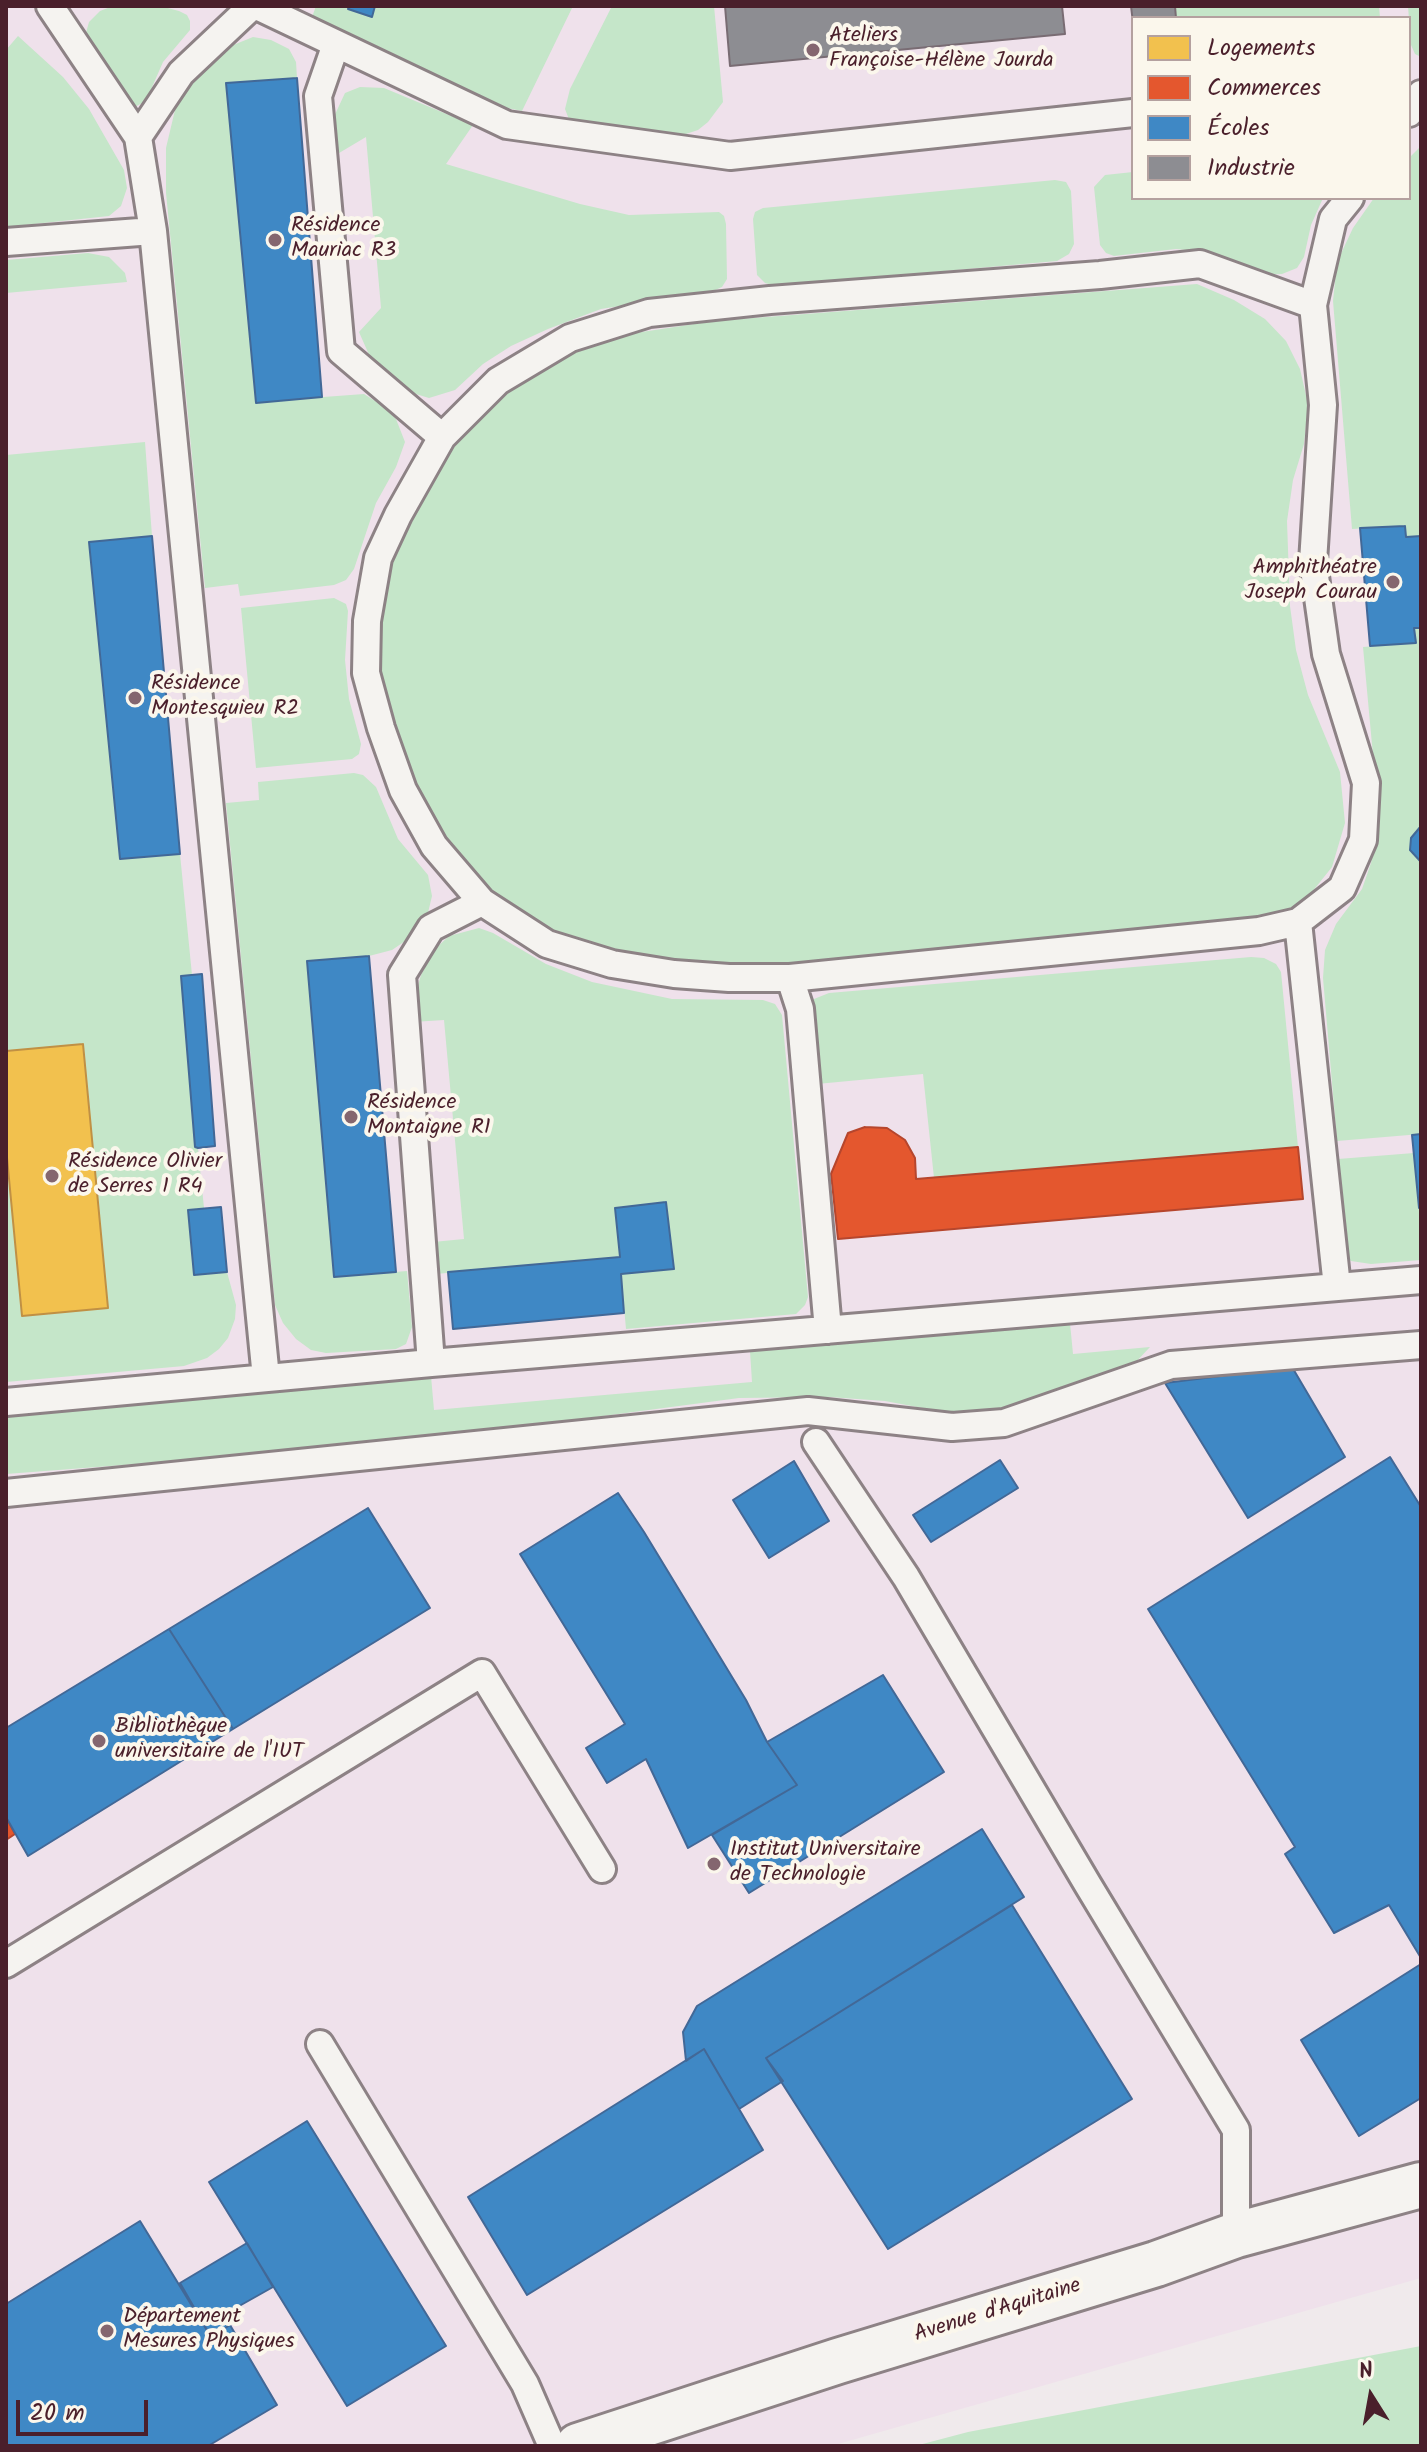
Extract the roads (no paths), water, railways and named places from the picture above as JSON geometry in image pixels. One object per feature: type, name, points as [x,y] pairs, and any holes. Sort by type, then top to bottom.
[{"type":"street","name":"Avenue d'Aquitaine","points":[[578,2446],[838,2361],[1156,2264],[1236,2235],[1421,2185]]},
{"type":"lane","points":[[50,6],[138,137],[153,231],[266,1378]]},
{"type":"lane","points":[[138,137],[181,73],[254,6],[507,125],[730,156],[1131,113]]},
{"type":"lane","points":[[336,44],[318,96],[341,351],[442,437]]},
{"type":"lane","points":[[1313,305],[1200,264],[1100,275],[770,300],[649,313],[570,338],[498,381],[442,437],[378,558],[367,621],[366,673],[381,728],[403,790],[434,846],[482,902],[547,944],[612,964],[674,974],[790,978],[1259,931],[1298,922],[1342,888],[1363,840],[1366,783],[1326,654],[1313,562],[1323,405],[1313,305],[1333,219],[1348,200]]},
{"type":"lane","points":[[6,242],[153,231]]},
{"type":"lane","points":[[431,1363],[402,975],[431,928],[482,902]]},
{"type":"lane","points":[[1298,922],[1337,1287]]},
{"type":"lane","points":[[790,978],[800,1009],[828,1330]]},
{"type":"lane","points":[[6,1402],[1421,1280]]},
{"type":"lane","points":[[6,1493],[808,1411],[952,1427],[1004,1423],[1171,1365],[1421,1345]]},
{"type":"lane","points":[[816,1442],[906,1577],[1236,2130],[1236,2235]]},
{"type":"lane","points":[[6,1964],[482,1673],[602,1869]]},
{"type":"lane","points":[[320,2044],[525,2384],[552,2446]]},
{"type":"place","name":"Ateliers Françoise-Hélène Jourda","points":[[813,50]]},
{"type":"place","name":"Résidence Mauriac R3","points":[[275,240]]},
{"type":"place","name":"Amphithéatre Joseph Courau","points":[[1393,582]]},
{"type":"place","name":"Résidence Montesquieu R2","points":[[135,698]]},
{"type":"place","name":"Résidence Montaigne R1","points":[[351,1117]]},
{"type":"place","name":"Résidence Olivier de Serres 1 R4","points":[[52,1176]]},
{"type":"place","name":"Bibliothèque universitaire de l'IUT","points":[[99,1741]]},
{"type":"place","name":"Institut Universitaire de Technologie","points":[[714,1864]]},
{"type":"place","name":"Département Mesures Physiques","points":[[107,2331]]}]
